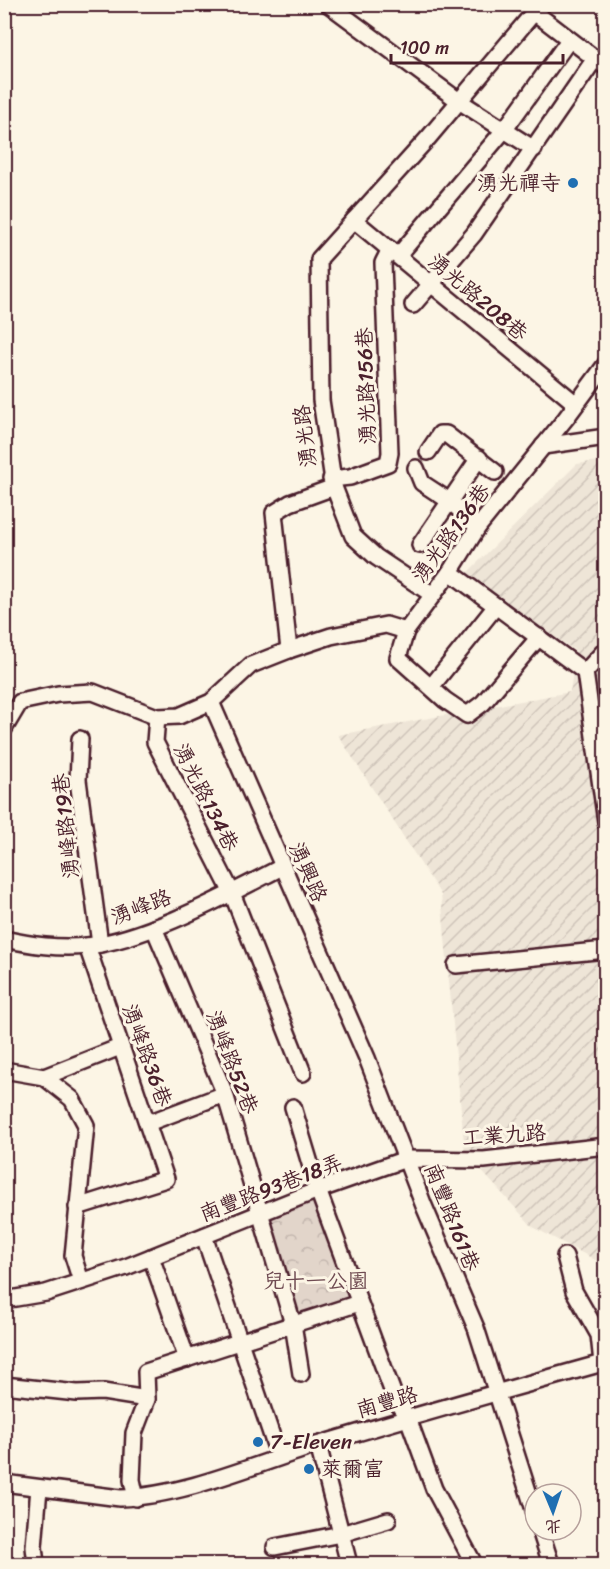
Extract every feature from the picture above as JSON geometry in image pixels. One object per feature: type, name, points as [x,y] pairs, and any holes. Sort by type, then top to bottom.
[{"type":"street","points":[[328,4],[459,101],[534,149]]},
{"type":"street","points":[[413,305],[474,234],[534,149],[600,64],[569,40],[538,8]]},
{"type":"street","name":"湧光路","points":[[289,650],[274,513],[332,483],[321,400],[319,259],[538,8]]},
{"type":"street","points":[[394,253],[441,207],[505,129],[569,40]]},
{"type":"street","name":"湧光路208巷","points":[[354,220],[576,404]]},
{"type":"street","name":"湧光路156巷","points":[[332,483],[388,463],[390,453],[383,263],[394,253]]},
{"type":"street","name":"湧光路136巷","points":[[406,632],[450,572],[478,527],[606,364]]},
{"type":"street","points":[[428,452],[440,434],[446,434],[495,472]]},
{"type":"street","points":[[543,446],[606,437]]},
{"type":"street","points":[[420,544],[479,459]]},
{"type":"street","points":[[416,468],[422,483],[451,502],[478,527]]},
{"type":"street","points":[[332,483],[352,536],[376,557],[433,595]]},
{"type":"street","points":[[450,572],[585,672],[606,822]]},
{"type":"street","points":[[431,687],[496,606]]},
{"type":"street","points":[[4,729],[20,702],[58,694],[93,692],[157,717],[178,716],[211,702],[251,665],[331,636],[386,625],[406,632],[398,658],[431,687],[467,715],[471,715],[539,638]]},
{"type":"street","points":[[585,672],[606,649]]},
{"type":"street","name":"湧興路","points":[[211,702],[368,1058]]},
{"type":"street","name":"湧光路134巷","points":[[157,717],[155,742],[232,893],[303,1073]]},
{"type":"street","name":"湧峰路19巷","points":[[81,739],[78,780],[93,945]]},
{"type":"street","name":"湧峰路","points":[[4,939],[42,947],[93,945],[136,936],[232,893],[282,867]]},
{"type":"street","name":"湧峰路52巷","points":[[154,928],[225,1094],[293,1324],[301,1374]]},
{"type":"street","name":"湧峰路36巷","points":[[77,1207],[166,1179],[120,1047],[93,945]]},
{"type":"street","points":[[456,965],[606,950]]},
{"type":"street","points":[[44,1077],[120,1047]]},
{"type":"street","name":"南豐路161巷","points":[[368,1058],[406,1159],[476,1328],[525,1482]]},
{"type":"street","points":[[4,1070],[44,1077],[72,1099],[86,1125],[73,1256],[81,1281]]},
{"type":"street","points":[[148,1123],[225,1094]]},
{"type":"street","points":[[293,1107],[318,1190],[396,1401],[408,1418],[434,1489],[474,1564]]},
{"type":"street","name":"工業九路","points":[[406,1159],[484,1160],[606,1146]]},
{"type":"street","name":"南豐路93巷18弄","points":[[4,1300],[46,1293],[151,1257],[318,1190],[406,1159]]},
{"type":"street","points":[[204,1236],[279,1457]]},
{"type":"street","points":[[565,1256],[574,1291],[598,1335],[604,1362]]},
{"type":"street","points":[[151,1257],[187,1359]]},
{"type":"street","points":[[136,1498],[132,1480],[134,1433],[147,1399],[146,1372],[359,1303]]},
{"type":"street","name":"南豐路","points":[[4,1483],[120,1498],[136,1498],[192,1485],[408,1418],[604,1362]]},
{"type":"street","points":[[4,1385],[77,1393],[103,1392],[147,1399]]},
{"type":"street","points":[[318,1445],[349,1564]]},
{"type":"street","points":[[36,1564],[34,1547],[39,1488]]},
{"type":"street","points":[[275,1547],[341,1534],[388,1520]]},
{"type":"street","points":[[544,1542],[550,1564]]},
{"type":"shaded area","points":[[605,460],[605,1265],[533,1227],[465,1153],[441,895],[338,735],[570,692],[576,651],[465,575],[577,464]]},
{"type":"green space","name":"兒十一公園","points":[[316,1198],[350,1299],[298,1315],[268,1217]]},
{"type":"place","name":"湧光禪寺","points":[[573,183]]},
{"type":"place","name":"7-Eleven","points":[[258,1442]]},
{"type":"place","name":"萊爾富","points":[[309,1469]]}]
